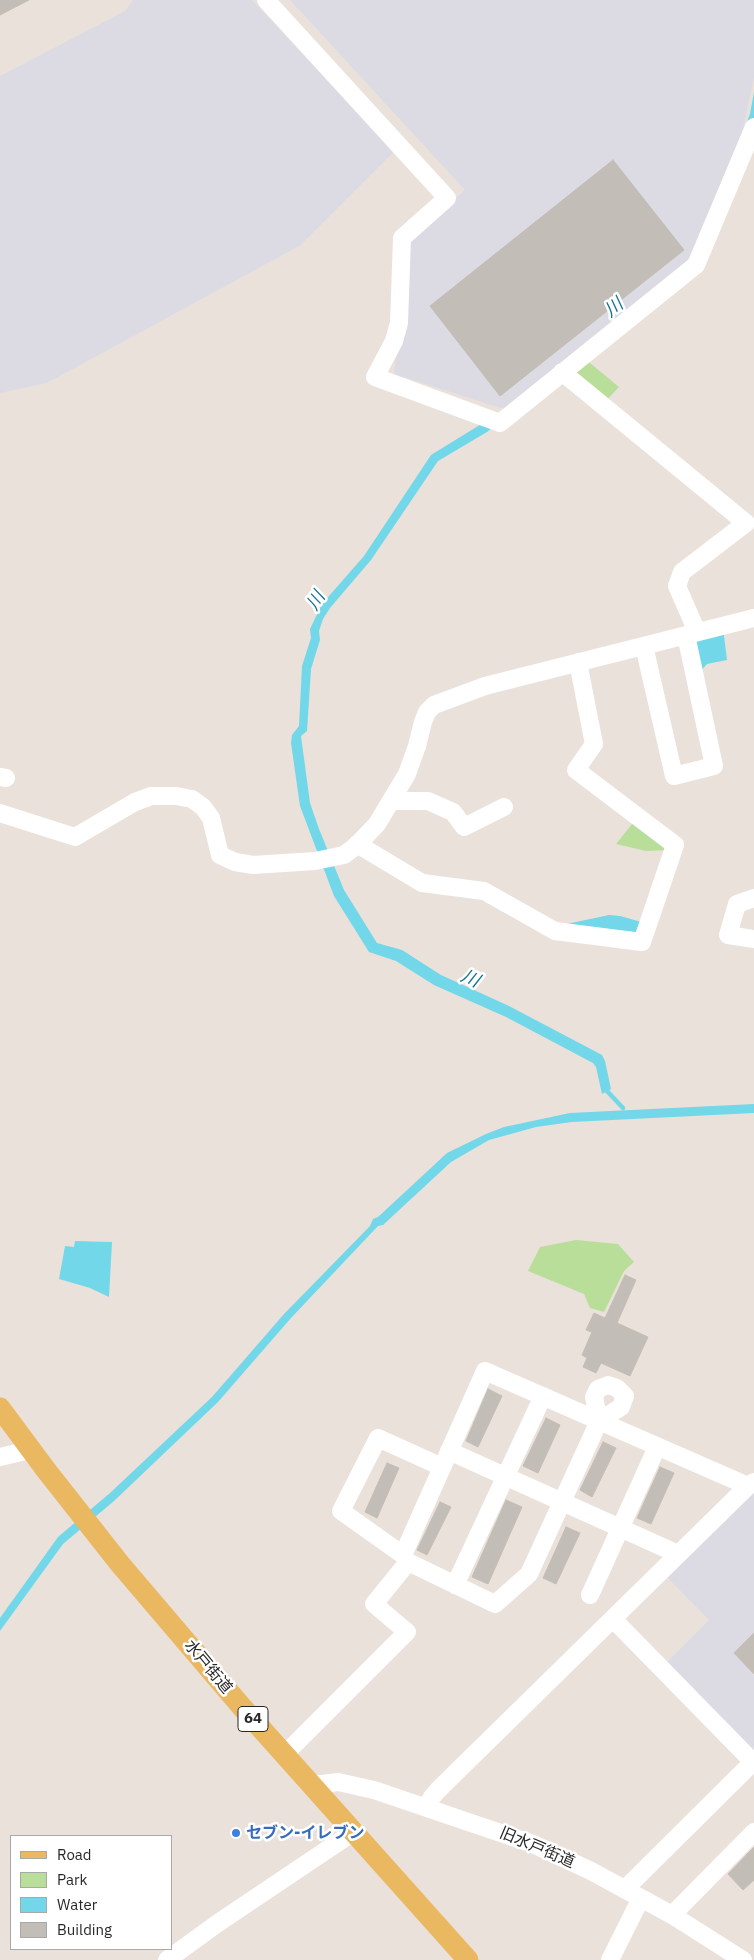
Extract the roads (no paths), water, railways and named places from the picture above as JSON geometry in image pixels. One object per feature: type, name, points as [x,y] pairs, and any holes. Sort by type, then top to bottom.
[{"type":"main road","name":"水戸街道","points":[[2,1413],[120,1564],[468,1960]]},
{"type":"street","points":[[266,0],[447,198],[402,238],[399,323],[394,341],[376,377],[500,423],[696,265],[754,127]]},
{"type":"street","points":[[562,372],[746,523],[682,572],[677,586],[691,633],[714,766],[674,776],[644,646]]},
{"type":"street","points":[[0,813],[75,837],[135,802],[152,796],[176,796],[192,799],[203,808],[210,818],[220,855],[235,862],[253,865],[315,861],[344,855],[377,824],[391,801],[407,774],[427,712],[434,705],[485,686],[754,618]]},
{"type":"street","points":[[357,844],[422,883],[484,891],[555,931],[642,942],[675,845],[576,770],[594,744],[578,662]]},
{"type":"street","points":[[391,801],[428,801],[453,812],[464,827],[504,808]]},
{"type":"street","points":[[754,898],[737,904],[728,935],[754,939]]},
{"type":"street","points":[[285,1754],[407,1632],[374,1604],[406,1558],[446,1459],[485,1371],[657,1447],[751,1484],[438,1790],[427,1807]]},
{"type":"street","points":[[455,1585],[543,1396]]},
{"type":"street","points":[[599,1421],[561,1502],[529,1574],[495,1604],[406,1558],[341,1511],[378,1438],[506,1477],[561,1502],[620,1529],[678,1554]]},
{"type":"street","points":[[590,1595],[657,1447]]},
{"type":"street","points":[[0,1457],[30,1450]]},
{"type":"street","points":[[612,1619],[753,1762],[625,1889]]},
{"type":"street","name":"旧水戸街道","points":[[313,1785],[338,1782],[374,1790],[534,1844],[625,1889],[672,1915],[743,1960]]},
{"type":"street","points":[[179,1957],[355,1831]]},
{"type":"street","points":[[672,1915],[754,1832]]},
{"type":"street","points":[[610,1960],[641,1898]]},
{"type":"water","name":"川","points":[[754,92],[754,120],[693,266],[487,432],[438,461],[371,560],[330,608],[323,619],[319,631],[320,640],[311,669],[307,731],[301,736],[310,803],[344,890],[377,943],[402,950],[441,975],[509,1006],[602,1055],[611,1089],[602,1094],[596,1067],[593,1063],[506,1017],[434,985],[396,961],[369,952],[334,896],[300,806],[291,743],[292,735],[299,726],[302,666],[311,638],[310,629],[322,604],[364,556],[431,455],[509,407],[690,264],[750,114]]},
{"type":"water","points":[[723,628],[727,660],[707,664],[697,675],[689,637]]},
{"type":"water","points":[[609,915],[645,923],[640,938],[557,926]]},
{"type":"water","points":[[754,1104],[754,1113],[572,1122],[536,1127],[489,1140],[451,1162],[383,1225],[378,1226],[291,1318],[218,1402],[114,1501],[63,1544],[0,1631],[0,1618],[58,1537],[110,1493],[212,1397],[284,1314],[370,1226],[373,1219],[378,1217],[447,1153],[504,1127],[570,1113]]},
{"type":"water","points":[[75,1241],[112,1242],[109,1297],[90,1288],[59,1279],[65,1246],[74,1247]]},
{"type":"waterway","name":"川","points":[[606,1086],[607,1091],[623,1108]]},
{"type":"place","name":"セブン-イレブン","points":[[236,1833]]}]
